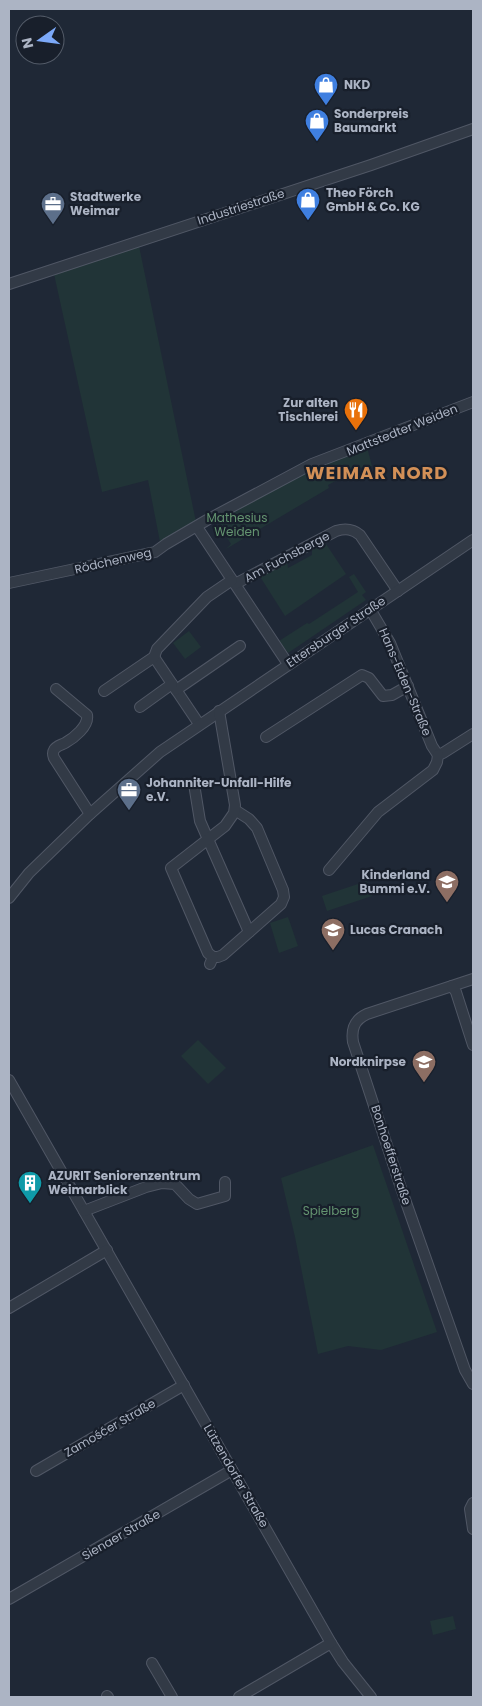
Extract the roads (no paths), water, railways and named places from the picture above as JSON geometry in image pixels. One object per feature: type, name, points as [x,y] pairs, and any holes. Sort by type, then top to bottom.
[{"type":"street","name":"Industriestraße","points":[[9,284],[371,165],[473,129]]},
{"type":"street","name":"Mattstedter Weiden","points":[[198,527],[216,515],[312,464],[473,402]]},
{"type":"street","points":[[198,527],[288,664]]},
{"type":"street","name":"Rödchenweg","points":[[9,583],[155,552],[198,527]]},
{"type":"street","name":"Am Fuchsberge","points":[[104,691],[154,657],[157,649],[208,597],[336,531],[348,529],[360,535],[398,591]]},
{"type":"street","name":"Ettersburger Straße","points":[[9,898],[29,873],[90,814],[160,752],[473,540]]},
{"type":"street","name":"Hans-Eiden-Straße","points":[[370,609],[390,643],[432,746],[438,755]]},
{"type":"street","points":[[140,706],[240,646]]},
{"type":"street","points":[[154,657],[199,724]]},
{"type":"street","points":[[266,737],[362,675],[369,678],[383,696],[392,695],[408,686]]},
{"type":"street","points":[[56,689],[87,714],[87,721],[82,728],[71,739],[54,749],[52,753],[90,814]]},
{"type":"street","points":[[219,711],[235,810],[225,826],[171,868],[212,960],[223,955],[283,901],[284,893],[257,828],[250,818],[235,810]]},
{"type":"street","points":[[329,870],[378,812],[432,770],[437,762],[438,755],[473,734]]},
{"type":"street","points":[[194,784],[200,821],[249,932]]},
{"type":"street","name":"Bonhoefferstraße","points":[[473,979],[367,1014],[354,1023],[352,1032],[356,1051],[401,1188],[465,1370],[473,1384]]},
{"type":"street","points":[[452,986],[456,992],[473,1045]]},
{"type":"street","name":"Lützendorfer Straße","points":[[9,1080],[331,1643],[343,1662],[371,1697]]},
{"type":"street","points":[[84,1211],[162,1183],[175,1184],[189,1199],[197,1204],[225,1196],[225,1182]]},
{"type":"street","points":[[9,1308],[107,1250]]},
{"type":"street","name":"Zamośćer Straße","points":[[36,1470],[184,1385]]},
{"type":"street","name":"Sienaer Straße","points":[[9,1599],[232,1470]]},
{"type":"street","points":[[473,1503],[470,1509],[473,1529]]},
{"type":"street","points":[[239,1697],[331,1643]]},
{"type":"street","points":[[152,1663],[172,1697]]},
{"type":"place","name":"NKD","points":[[326,106]]},
{"type":"place","name":"Sonderpreis Baumarkt","points":[[317,142]]},
{"type":"place","name":"Theo Förch GmbH & Co. KG","points":[[308,221]]},
{"type":"place","name":"Stadtwerke Weimar","points":[[53,225]]},
{"type":"place","name":"Zur alten Tischlerei","points":[[356,431]]},
{"type":"place","name":"Johanniter-Unfall-Hilfe e.V.","points":[[129,811]]},
{"type":"place","name":"Kinderland Bummi e.V.","points":[[447,903]]},
{"type":"place","name":"Lucas Cranach","points":[[333,951]]},
{"type":"place","name":"Nordknirpse","points":[[424,1083]]},
{"type":"place","name":"AZURIT Seniorenzentrum Weimarblick","points":[[30,1204]]},
{"type":"district","name":"WEIMAR NORD","points":[[377,473]]},
{"type":"park label","name":"Mathesius Weiden","points":[[237,525]]},
{"type":"park label","name":"Spielberg","points":[[331,1211]]}]
